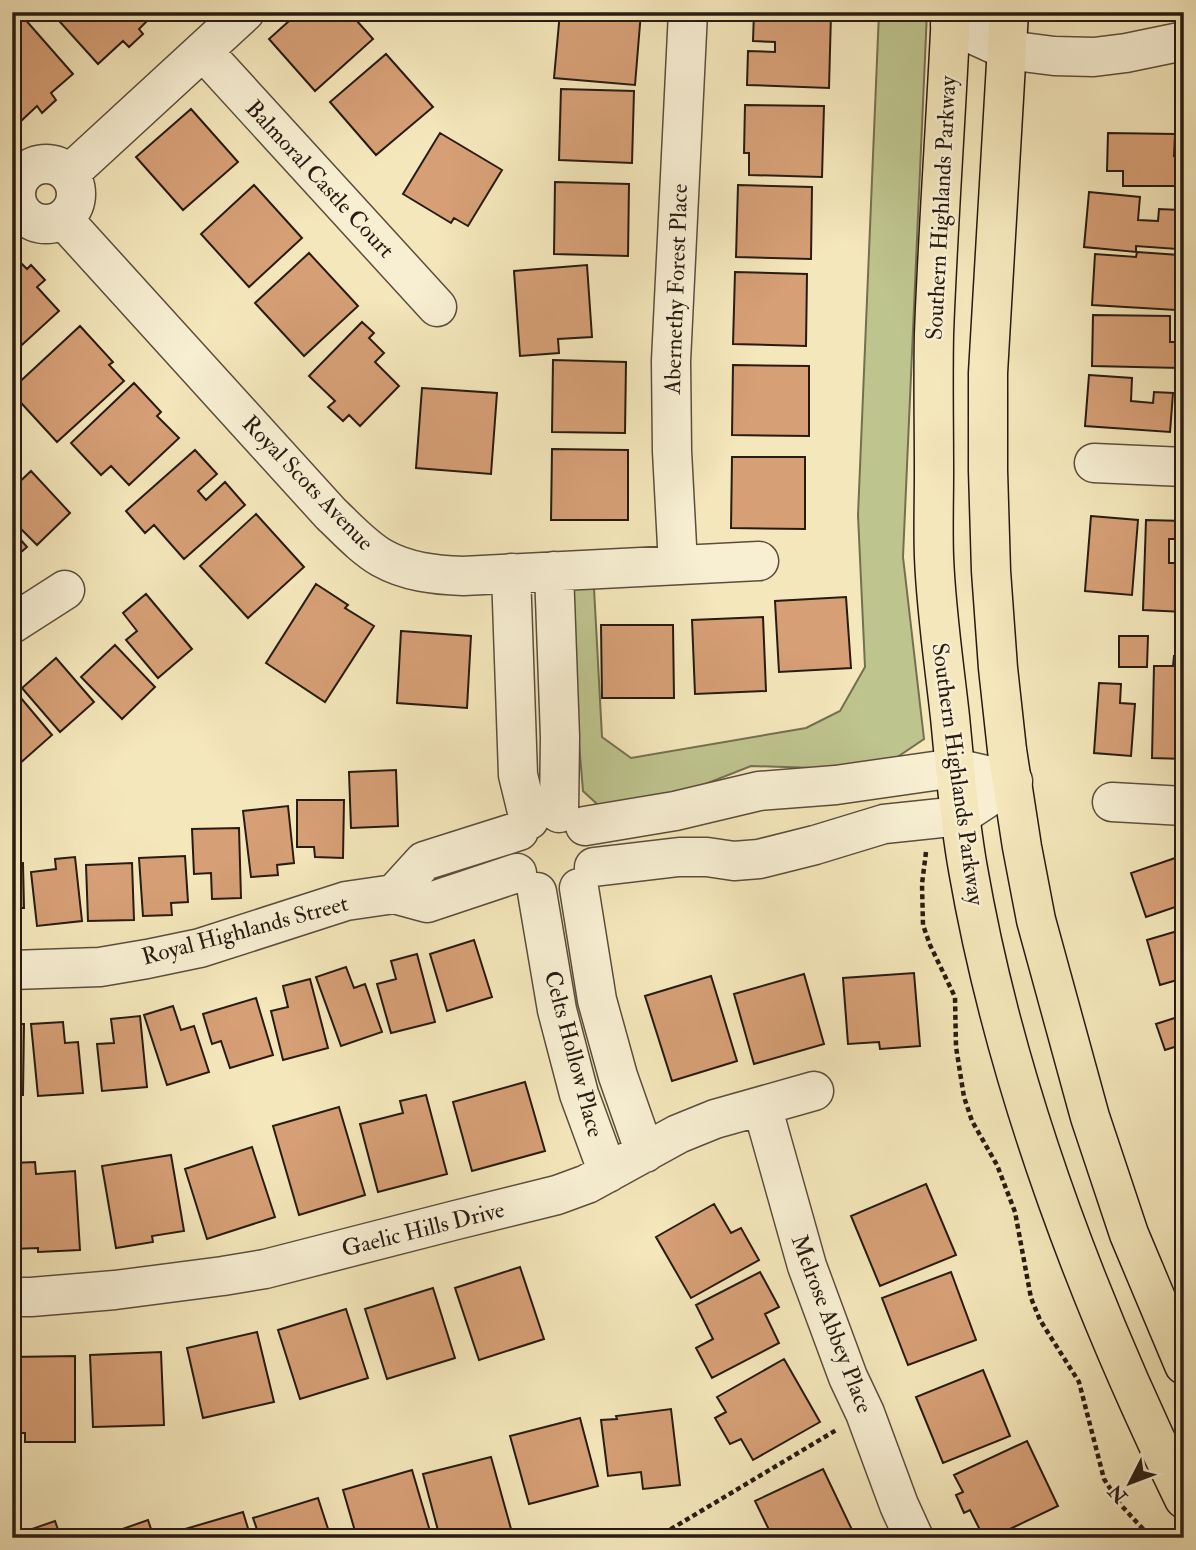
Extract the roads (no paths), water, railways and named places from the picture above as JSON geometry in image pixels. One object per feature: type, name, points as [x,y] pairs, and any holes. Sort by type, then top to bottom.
[{"type":"main road","points":[[1009,12],[989,346],[988,470],[991,571],[1007,750],[1036,920],[1090,1116],[1129,1234],[1184,1365]]},
{"type":"main road","name":"Southern Highlands Parkway","points":[[951,18],[934,337],[934,556],[940,642],[968,868],[986,961],[1006,1037],[1061,1210],[1103,1322],[1184,1499]]},
{"type":"street","points":[[69,174],[245,12]]},
{"type":"street","name":"Abernethy Forest Place","points":[[678,565],[672,451],[671,360],[688,12]]},
{"type":"street","points":[[951,18],[1002,12]]},
{"type":"street","points":[[951,18],[1007,50],[1054,56],[1094,57],[1184,41]]},
{"type":"street","name":"Balmoral Castle Court","points":[[203,51],[437,307]]},
{"type":"street","points":[[51,164],[69,174],[76,191],[75,202],[63,219],[48,224],[28,218],[17,202],[18,166],[30,168],[51,164]]},
{"type":"street","name":"Royal Scots Avenue","points":[[63,219],[331,514],[381,557],[404,568],[432,575],[463,576],[759,561]]},
{"type":"street","points":[[1094,463],[1184,467]]},
{"type":"street","points":[[527,882],[513,859],[514,844],[548,822],[560,737],[554,571]]},
{"type":"street","points":[[511,573],[518,775],[548,822],[591,835],[596,856],[586,878]]},
{"type":"street","points":[[12,624],[65,590]]},
{"type":"street","points":[[394,894],[424,860],[548,822],[675,811],[758,791],[836,785],[955,768],[1013,781]]},
{"type":"street","name":"Royal Highlands Street","points":[[12,970],[100,967],[200,948],[346,901],[394,894],[427,903],[527,882],[551,896],[566,894],[586,878],[679,857],[759,859],[884,824],[960,816],[1013,781]]},
{"type":"street","points":[[720,800],[730,860]]},
{"type":"street","points":[[1112,802],[1184,806]]},
{"type":"street","name":"Celts Hollow Place","points":[[586,878],[597,1000],[618,1076],[645,1153]]},
{"type":"street","name":"Celts Hollow Place","points":[[527,882],[579,1094],[608,1173]]},
{"type":"street","name":"Gaelic Hills Drive","points":[[12,1297],[116,1290],[265,1269],[557,1195],[587,1184],[678,1134],[715,1119],[814,1091]]},
{"type":"street","name":"Melrose Abbey Place","points":[[762,1106],[807,1266],[848,1377],[914,1538]]}]
